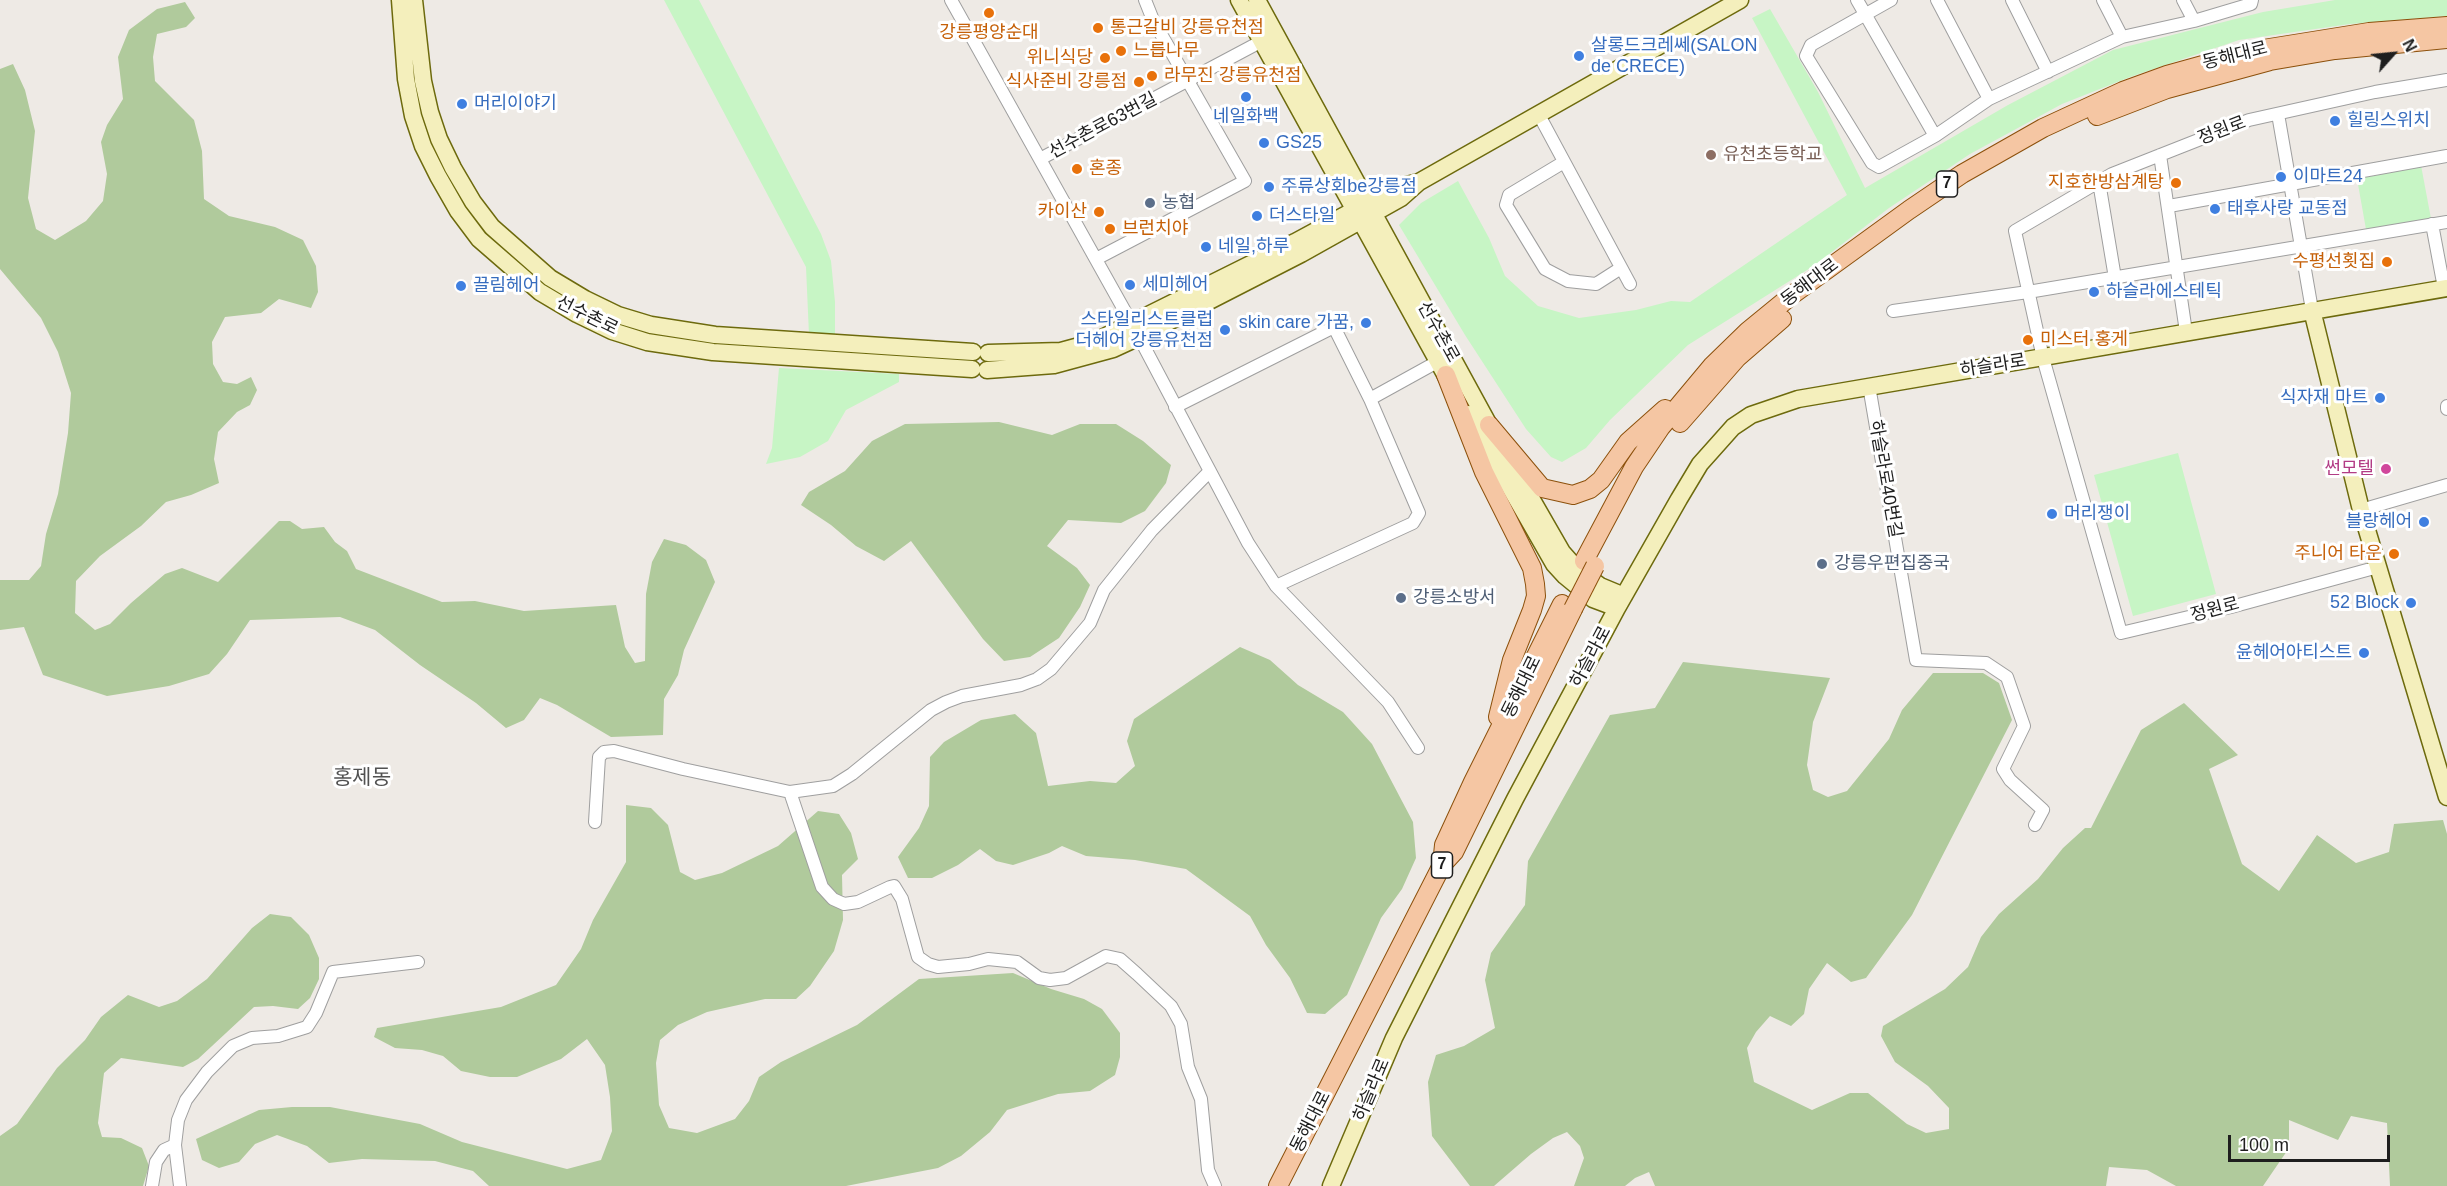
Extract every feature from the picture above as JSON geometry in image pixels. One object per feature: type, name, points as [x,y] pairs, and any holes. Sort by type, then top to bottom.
[{"type":"main road","name":"동해대로","points":[[1278,1186],[1442,865],[1454,852],[1634,467],[1661,427],[1704,374],[1748,331],[1909,210],[1962,174],[2043,128],[2123,91],[2167,75],[2257,50],[2369,32],[2447,26]]},
{"type":"main road","name":"동해대로","points":[[1589,563],[1646,471],[1687,413],[1728,367],[1802,304],[1963,188],[2052,136],[2167,88],[2270,60],[2335,50],[2447,39]]},
{"type":"main road","points":[[1441,368],[1484,472],[1532,568],[1535,584],[1536,596],[1512,660],[1490,753]]},
{"type":"main road","points":[[1489,425],[1542,488],[1573,495],[1590,489],[1601,480],[1628,442],[1704,374]]},
{"type":"main road","name":"동해대로","points":[[1442,865],[1444,845],[1473,782],[1568,606]]},
{"type":"street","name":"선수촌로","points":[[400,0],[414,77],[453,168],[472,202],[486,219],[518,252],[550,278],[618,315],[651,325],[715,335],[980,361]]},
{"type":"street","name":"선수촌로","points":[[414,0],[413,116],[423,146],[465,220],[506,265],[540,292],[612,331],[647,342],[713,352],[1054,365],[1113,349],[1136,331],[1364,212]]},
{"type":"street","name":"선수촌로63번길","points":[[951,0],[1136,331]]},
{"type":"street","points":[[1096,259],[1245,181],[1153,20],[1145,0]]},
{"type":"street","points":[[1239,0],[1269,37]]},
{"type":"street","points":[[1257,0],[1269,37],[1364,212],[1395,188],[1419,182],[1740,0]]},
{"type":"street","points":[[1857,0],[1935,136]]},
{"type":"street","points":[[1891,0],[1811,45],[1806,56],[1872,163],[1880,167],[1935,136],[1989,99],[2121,37],[2194,21],[2250,4],[2252,0]]},
{"type":"street","points":[[1937,0],[1989,99]]},
{"type":"street","points":[[2012,0],[2048,72]]},
{"type":"street","points":[[2103,0],[2121,37]]},
{"type":"street","points":[[2183,0],[2194,21]]},
{"type":"street","name":"선수촌로63번길","points":[[1040,159],[1269,37]]},
{"type":"street","name":"정원로","points":[[2015,231],[2099,182],[2249,120],[2375,92],[2447,80]]},
{"type":"street","points":[[2278,114],[2312,310],[2361,510],[2446,794]]},
{"type":"street","points":[[1539,115],[1630,284]]},
{"type":"street","points":[[2160,155],[2186,332]]},
{"type":"street","points":[[2169,206],[2447,156]]},
{"type":"street","points":[[1564,162],[1509,195],[1506,205],[1545,269],[1568,282],[1596,284],[1621,268]]},
{"type":"street","points":[[2099,182],[2115,278]]},
{"type":"street","name":"선수촌로","points":[[1364,212],[1441,368],[1554,564],[1564,576],[1593,599],[1621,602]]},
{"type":"street","name":"선수촌로","points":[[1364,212],[1562,552],[1577,569],[1621,602]]},
{"type":"street","points":[[1893,311],[2028,292],[2447,222]]},
{"type":"street","points":[[2432,224],[2446,288]]},
{"type":"street","name":"하슬라로","points":[[2015,231],[2043,358],[2121,633]]},
{"type":"street","points":[[506,265],[518,252]]},
{"type":"street","name":"하슬라로","points":[[1331,1186],[1394,1038],[1515,799],[1621,602],[1700,464],[1733,428],[1751,415],[1798,399],[2446,288]]},
{"type":"street","points":[[1175,407],[1334,327],[1370,399],[1419,513],[1413,523],[1276,586]]},
{"type":"street","points":[[1136,331],[1248,543],[1276,586],[1388,702],[1418,748]]},
{"type":"street","name":"선수촌로","points":[[1370,399],[1441,368]]},
{"type":"street","name":"하슬라로40번길","points":[[1869,386],[1916,660],[1986,663],[2007,677],[2024,726],[2003,769],[2010,780],[2043,810],[2035,825]]},
{"type":"street","points":[[595,822],[599,757],[604,752],[614,751],[683,769],[790,792],[833,786],[852,774],[931,710],[946,702],[962,696],[1021,685],[1037,679],[1051,669],[1090,623],[1104,590],[1152,530],[1210,471]]},
{"type":"street","points":[[2361,510],[2447,485]]},
{"type":"street","name":"정원로","points":[[2121,633],[2231,607],[2379,567]]},
{"type":"street","points":[[790,792],[822,887],[833,899],[844,904],[858,902],[894,886],[902,899],[918,957],[928,964],[938,967],[969,964],[988,959],[1017,962],[1039,978],[1050,980],[1066,978],[1106,956],[1120,959],[1137,974],[1171,1006],[1181,1024],[1188,1067],[1201,1099],[1208,1170],[1215,1186]]},
{"type":"street","points":[[180,1186],[175,1145],[178,1120],[186,1100],[207,1072],[233,1046],[252,1038],[278,1036],[307,1028],[316,1013],[333,972],[418,962]]},
{"type":"street","points":[[152,1186],[156,1162],[164,1150],[175,1145]]},
{"type":"green space","points":[[664,0],[699,0],[821,234],[831,261],[835,302],[835,336],[809,335],[806,267]]},
{"type":"green space","points":[[2335,0],[2447,0],[2447,16],[2350,24],[2239,40],[2130,77],[2062,104],[1970,154],[1889,208],[1815,265],[1688,345],[1610,420],[1586,448],[1562,462],[1551,457],[1526,429],[1465,335],[1399,225],[1421,203],[1458,181],[1489,238],[1505,276],[1538,306],[1579,318],[1636,310],[1671,301],[1690,302],[1847,195],[1752,18],[1770,9],[1818,92],[1865,188],[2008,105],[2113,50],[2263,12]]},
{"type":"green space","points":[[185,2],[195,18],[186,27],[157,34],[153,57],[155,81],[194,120],[202,151],[204,199],[229,216],[275,227],[303,240],[316,266],[318,292],[311,308],[279,299],[261,313],[225,317],[212,342],[213,364],[223,382],[237,384],[251,377],[257,390],[250,405],[237,412],[218,432],[214,459],[219,483],[191,495],[166,502],[141,526],[100,556],[76,581],[75,613],[95,630],[110,624],[165,574],[182,568],[218,582],[279,521],[290,521],[302,529],[324,527],[335,542],[347,551],[356,569],[442,602],[475,601],[524,611],[616,605],[625,647],[635,663],[645,661],[646,594],[652,562],[664,539],[686,545],[706,560],[715,582],[684,650],[678,675],[664,699],[663,735],[611,737],[557,705],[540,698],[524,720],[506,728],[476,703],[420,665],[375,630],[340,617],[250,620],[227,654],[209,674],[169,686],[107,696],[43,675],[24,627],[0,630],[0,580],[29,580],[41,566],[46,534],[58,494],[68,433],[71,393],[58,352],[41,318],[0,269],[0,69],[13,64],[25,90],[35,131],[28,198],[36,229],[55,240],[86,221],[103,201],[107,174],[101,142],[107,125],[123,99],[118,57],[129,30],[157,9]]},
{"type":"green space","points":[[2420,160],[2432,224],[2367,235],[2356,173]]},
{"type":"green space","points":[[779,368],[899,374],[899,382],[846,410],[828,441],[800,457],[766,464],[772,448]]},
{"type":"green space","points":[[999,422],[1052,435],[1080,424],[1116,424],[1143,441],[1171,465],[1166,483],[1145,511],[1121,523],[1068,520],[1047,546],[1077,568],[1090,585],[1080,607],[1059,638],[1030,657],[1004,661],[983,639],[911,541],[884,561],[856,546],[831,525],[801,505],[809,492],[845,471],[872,441],[905,424]]},
{"type":"green space","points":[[2178,453],[2216,594],[2133,616],[2094,475]]},
{"type":"green space","points":[[1240,647],[1270,660],[1298,685],[1343,712],[1372,744],[1413,822],[1416,858],[1402,889],[1381,918],[1347,995],[1325,1014],[1307,1013],[1290,978],[1266,945],[1250,916],[1186,869],[1135,860],[1086,856],[1062,846],[1049,853],[1013,865],[996,861],[980,849],[958,865],[932,878],[908,878],[898,857],[919,828],[929,806],[930,757],[944,742],[981,720],[1015,714],[1036,733],[1048,786],[1090,781],[1116,783],[1135,766],[1127,741],[1134,719]]},
{"type":"green space","points":[[1683,662],[1830,678],[1813,722],[1807,765],[1813,790],[1828,797],[1847,791],[1889,739],[1902,710],[1933,673],[1983,673],[1999,683],[2012,720],[1912,915],[1866,978],[1851,982],[1827,963],[1809,989],[1804,1014],[1791,1026],[1770,1016],[1756,1032],[1747,1048],[1754,1082],[1812,1110],[1850,1093],[1868,1093],[1907,1124],[1926,1133],[1949,1129],[1949,1108],[1928,1086],[1895,1062],[1881,1036],[1883,1026],[1945,989],[1968,967],[1981,937],[1999,914],[2038,879],[2063,848],[2085,828],[2091,828],[2141,730],[2184,703],[2238,755],[2209,769],[2242,864],[2279,891],[2317,835],[2356,863],[2389,852],[2394,824],[2443,820],[2447,834],[2447,1186],[2390,1186],[2387,1123],[2351,1116],[2338,1140],[2289,1120],[2289,1148],[2263,1186],[2176,1186],[2147,1170],[2109,1167],[2106,1186],[1655,1186],[1649,1172],[1635,1178],[1625,1186],[1574,1186],[1584,1158],[1580,1146],[1567,1132],[1553,1138],[1531,1154],[1494,1186],[1470,1186],[1432,1136],[1428,1082],[1436,1055],[1464,1046],[1495,1028],[1485,980],[1491,953],[1525,905],[1528,861],[1610,715],[1655,708]]},
{"type":"green space","points":[[626,805],[651,808],[668,825],[680,872],[695,880],[722,873],[778,846],[818,811],[839,814],[851,833],[858,859],[842,875],[843,920],[834,951],[810,986],[796,999],[765,999],[707,1012],[678,1025],[660,1040],[656,1063],[659,1105],[669,1128],[697,1133],[735,1119],[749,1101],[759,1077],[781,1062],[857,1025],[919,979],[1013,973],[1051,989],[1084,999],[1102,1009],[1120,1033],[1120,1057],[1115,1075],[1090,1091],[1058,1094],[1007,1110],[990,1132],[961,1156],[938,1168],[846,1186],[489,1186],[473,1171],[435,1161],[362,1159],[329,1163],[307,1146],[277,1135],[255,1144],[239,1162],[219,1168],[202,1160],[196,1139],[259,1110],[330,1107],[420,1124],[462,1142],[567,1169],[601,1160],[612,1131],[610,1097],[605,1065],[587,1039],[561,1059],[517,1077],[490,1077],[461,1071],[443,1056],[422,1050],[395,1048],[374,1037],[377,1028],[501,1007],[556,985],[581,949],[593,920],[626,862]]},
{"type":"green space","points":[[270,914],[291,917],[309,935],[319,958],[319,979],[310,998],[298,1009],[273,1006],[254,1007],[198,1059],[183,1067],[121,1058],[104,1073],[98,1123],[102,1137],[121,1138],[142,1148],[149,1166],[143,1186],[0,1186],[0,1136],[17,1124],[57,1068],[85,1040],[101,1017],[128,995],[159,1007],[177,1001],[207,979],[252,928]]},
{"type":"place","name":"강릉평양순대","points":[[989,13]]},
{"type":"place","name":"통근갈비 강릉유천점","points":[[1098,28]]},
{"type":"place","name":"느릅나무","points":[[1121,51]]},
{"type":"place","name":"살롱드크레쎄(SALON de CRECE)","points":[[1579,56]]},
{"type":"place","name":"위니식당","points":[[1105,58]]},
{"type":"place","name":"라무진 강릉유천점","points":[[1152,76]]},
{"type":"place","name":"식사준비 강릉점","points":[[1139,82]]},
{"type":"place","name":"네일화백","points":[[1246,97]]},
{"type":"place","name":"머리이야기","points":[[462,104]]},
{"type":"place","name":"힐링스위치","points":[[2335,121]]},
{"type":"place","name":"GS25","points":[[1264,143]]},
{"type":"place","name":"유천초등학교","points":[[1711,155]]},
{"type":"place","name":"혼종","points":[[1077,169]]},
{"type":"place","name":"이마트24","points":[[2281,177]]},
{"type":"place","name":"지호한방삼계탕","points":[[2176,183]]},
{"type":"place","name":"주류상회be강릉점","points":[[1269,187]]},
{"type":"place","name":"농협","points":[[1150,203]]},
{"type":"place","name":"태후사랑 교동점","points":[[2215,209]]},
{"type":"place","name":"카이산","points":[[1099,212]]},
{"type":"place","name":"더스타일","points":[[1257,216]]},
{"type":"place","name":"브런치야","points":[[1110,229]]},
{"type":"place","name":"네일,하루","points":[[1206,247]]},
{"type":"place","name":"수평선횟집","points":[[2387,262]]},
{"type":"place","name":"세미헤어","points":[[1130,285]]},
{"type":"place","name":"끌림헤어","points":[[461,286]]},
{"type":"place","name":"하슬라에스테틱","points":[[2094,292]]},
{"type":"place","name":"skin care 가꿈,","points":[[1366,323]]},
{"type":"place","name":"스타일리스트클럽 더헤어 강릉유천점","points":[[1225,330]]},
{"type":"place","name":"미스터 홍게","points":[[2028,340]]},
{"type":"place","name":"식자재 마트","points":[[2380,398]]},
{"type":"place","name":"썬모텔","points":[[2386,469]]},
{"type":"place","name":"머리쟁이","points":[[2052,514]]},
{"type":"place","name":"블랑헤어","points":[[2424,522]]},
{"type":"place","name":"주니어 타운","points":[[2394,554]]},
{"type":"place","name":"강릉우편집중국","points":[[1822,564]]},
{"type":"place","name":"강릉소방서","points":[[1401,598]]},
{"type":"place","name":"52 Block","points":[[2411,603]]},
{"type":"place","name":"윤헤어아티스트","points":[[2364,653]]},
{"type":"district","name":"홍제동","points":[[362,778]]}]
